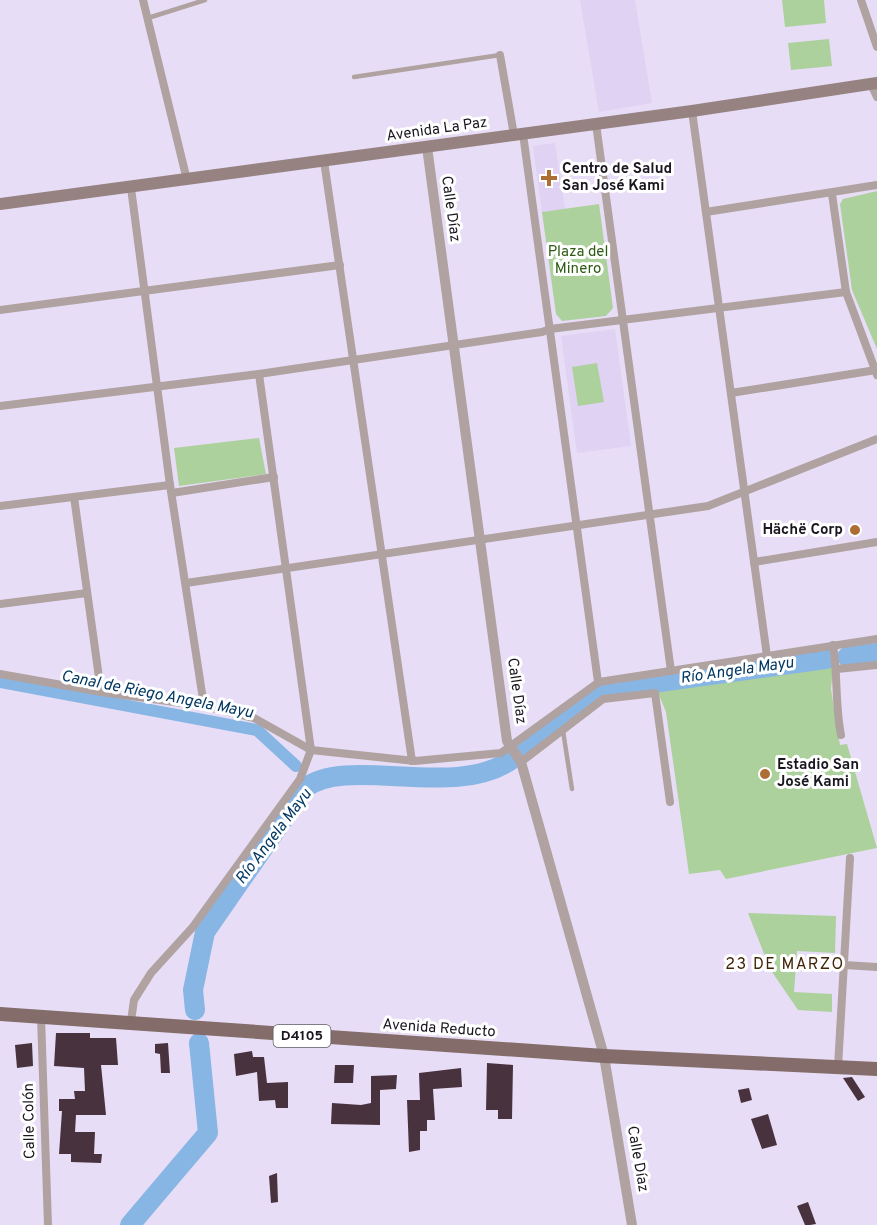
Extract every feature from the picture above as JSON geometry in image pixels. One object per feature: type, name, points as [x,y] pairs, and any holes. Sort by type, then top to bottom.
[{"type":"main road","name":"Avenida La Paz","points":[[0,204],[692,111],[874,84]]},
{"type":"main road","name":"Avenida Reducto","points":[[0,1014],[131,1021],[281,1035],[604,1056],[877,1069]]},
{"type":"street","points":[[143,0],[187,180]]},
{"type":"street","points":[[861,0],[877,47]]},
{"type":"street","points":[[500,55],[519,134],[550,329],[598,682]]},
{"type":"street","points":[[874,84],[877,97]]},
{"type":"street","points":[[692,111],[767,656]]},
{"type":"street","points":[[596,124],[671,671]]},
{"type":"street","name":"Calle Díaz","points":[[427,147],[507,741],[521,762],[604,1056],[632,1225]]},
{"type":"street","points":[[324,161],[412,761]]},
{"type":"street","points":[[706,212],[832,194],[877,185]]},
{"type":"street","points":[[131,188],[171,489],[204,706]]},
{"type":"street","points":[[731,393],[876,373],[846,292],[832,194]]},
{"type":"street","points":[[0,310],[340,265]]},
{"type":"street","points":[[0,406],[259,374],[550,329],[846,292]]},
{"type":"street","points":[[131,1021],[134,1000],[151,973],[192,928],[300,779],[311,750],[259,374]]},
{"type":"street","points":[[186,583],[708,506],[877,439]]},
{"type":"street","points":[[0,506],[274,477]]},
{"type":"street","points":[[74,497],[101,692]]},
{"type":"street","points":[[754,562],[877,543]]},
{"type":"street","points":[[0,604],[87,593]]},
{"type":"street","points":[[0,674],[101,692],[204,706],[254,718],[311,750],[412,761],[501,753],[513,747],[598,682],[877,639]]},
{"type":"street","points":[[833,645],[837,669],[835,709],[841,735]]},
{"type":"street","points":[[837,669],[877,665]]},
{"type":"street","points":[[521,762],[603,699],[655,693],[670,802]]},
{"type":"street","points":[[838,1067],[850,858]]},
{"type":"street","points":[[844,965],[877,967]]},
{"type":"street","name":"Calle Colón","points":[[41,1017],[48,1225]]},
{"type":"lane","points":[[148,18],[205,0]]},
{"type":"lane","points":[[354,77],[500,55]]},
{"type":"lane","points":[[563,731],[572,789]]},
{"type":"shaded area","points":[[580,0],[635,0],[652,103],[599,112]]},
{"type":"shaded area","name":"Centro de Salud San José Kami","points":[[555,143],[565,209],[542,212],[533,146]]},
{"type":"shaded area","points":[[615,329],[631,446],[577,453],[561,336]]},
{"type":"green space","points":[[782,0],[824,0],[826,23],[785,27]]},
{"type":"green space","points":[[829,39],[832,66],[791,70],[788,43]]},
{"type":"green space","points":[[877,191],[877,349],[852,290],[840,204],[843,199]]},
{"type":"green space","name":"Plaza del Minero","points":[[599,204],[613,308],[606,316],[562,321],[556,314],[542,212]]},
{"type":"green space","points":[[597,363],[604,402],[578,406],[572,367]]},
{"type":"green space","points":[[259,438],[266,474],[179,486],[174,448]]},
{"type":"green space","name":"Estadio San José Kami","points":[[830,651],[833,669],[831,689],[840,745],[847,744],[877,848],[726,879],[720,870],[689,874],[666,712],[657,690],[646,688],[644,678]]},
{"type":"green space","points":[[748,913],[836,916],[835,953],[797,951],[794,992],[832,994],[832,1012],[798,1010],[770,969]]},
{"type":"building","points":[[56,1033],[90,1033],[90,1038],[116,1038],[118,1065],[101,1065],[106,1115],[76,1115],[75,1132],[95,1132],[94,1154],[102,1154],[101,1163],[71,1162],[71,1154],[59,1154],[62,1111],[59,1111],[59,1099],[75,1099],[74,1091],[85,1091],[84,1068],[54,1066]]},
{"type":"building","points":[[32,1043],[33,1066],[17,1068],[15,1045]]},
{"type":"building","points":[[168,1043],[170,1073],[161,1073],[160,1054],[155,1053],[155,1044]]},
{"type":"building","points":[[252,1051],[253,1057],[264,1057],[267,1083],[288,1082],[288,1108],[276,1108],[275,1100],[259,1101],[257,1072],[236,1076],[234,1054]]},
{"type":"building","points":[[487,1063],[513,1065],[512,1119],[498,1119],[498,1110],[486,1110]]},
{"type":"building","points":[[335,1065],[354,1065],[353,1083],[334,1083]]},
{"type":"building","points":[[461,1068],[462,1087],[433,1089],[435,1120],[427,1120],[427,1131],[420,1131],[420,1150],[409,1152],[407,1100],[420,1100],[419,1073]]},
{"type":"building","points":[[397,1075],[396,1089],[380,1090],[380,1125],[331,1124],[332,1103],[361,1105],[371,1103],[371,1076]]},
{"type":"building","points":[[852,1077],[865,1097],[858,1101],[843,1078]]},
{"type":"building","points":[[749,1088],[752,1100],[741,1103],[738,1090]]},
{"type":"building","points":[[768,1114],[777,1145],[762,1149],[751,1119]]},
{"type":"building","points":[[277,1173],[278,1202],[271,1203],[269,1176]]},
{"type":"building","points":[[808,1202],[816,1224],[805,1225],[797,1206]]},
{"type":"waterway","name":"Río Angela Mayu","points":[[847,657],[877,653]]},
{"type":"waterway","name":"Río Angela Mayu","points":[[525,750],[602,690],[826,659]]},
{"type":"waterway","name":"Canal de Riego Angela Mayu","points":[[0,682],[257,730],[296,766]]},
{"type":"waterway","name":"Río Angela Mayu","points":[[195,1010],[193,990],[205,932],[305,788],[324,779],[347,775],[460,777],[487,771],[511,760]]},
{"type":"waterway","name":"Río Angela Mayu","points":[[130,1225],[208,1133],[199,1043]]},
{"type":"place","name":"Centro de Salud San José Kami","points":[[549,178]]},
{"type":"place","name":"Hächë Corp","points":[[855,530]]},
{"type":"place","name":"Estadio San José Kami","points":[[765,774]]},
{"type":"district","name":"23 DE MARZO","points":[[785,965]]}]
